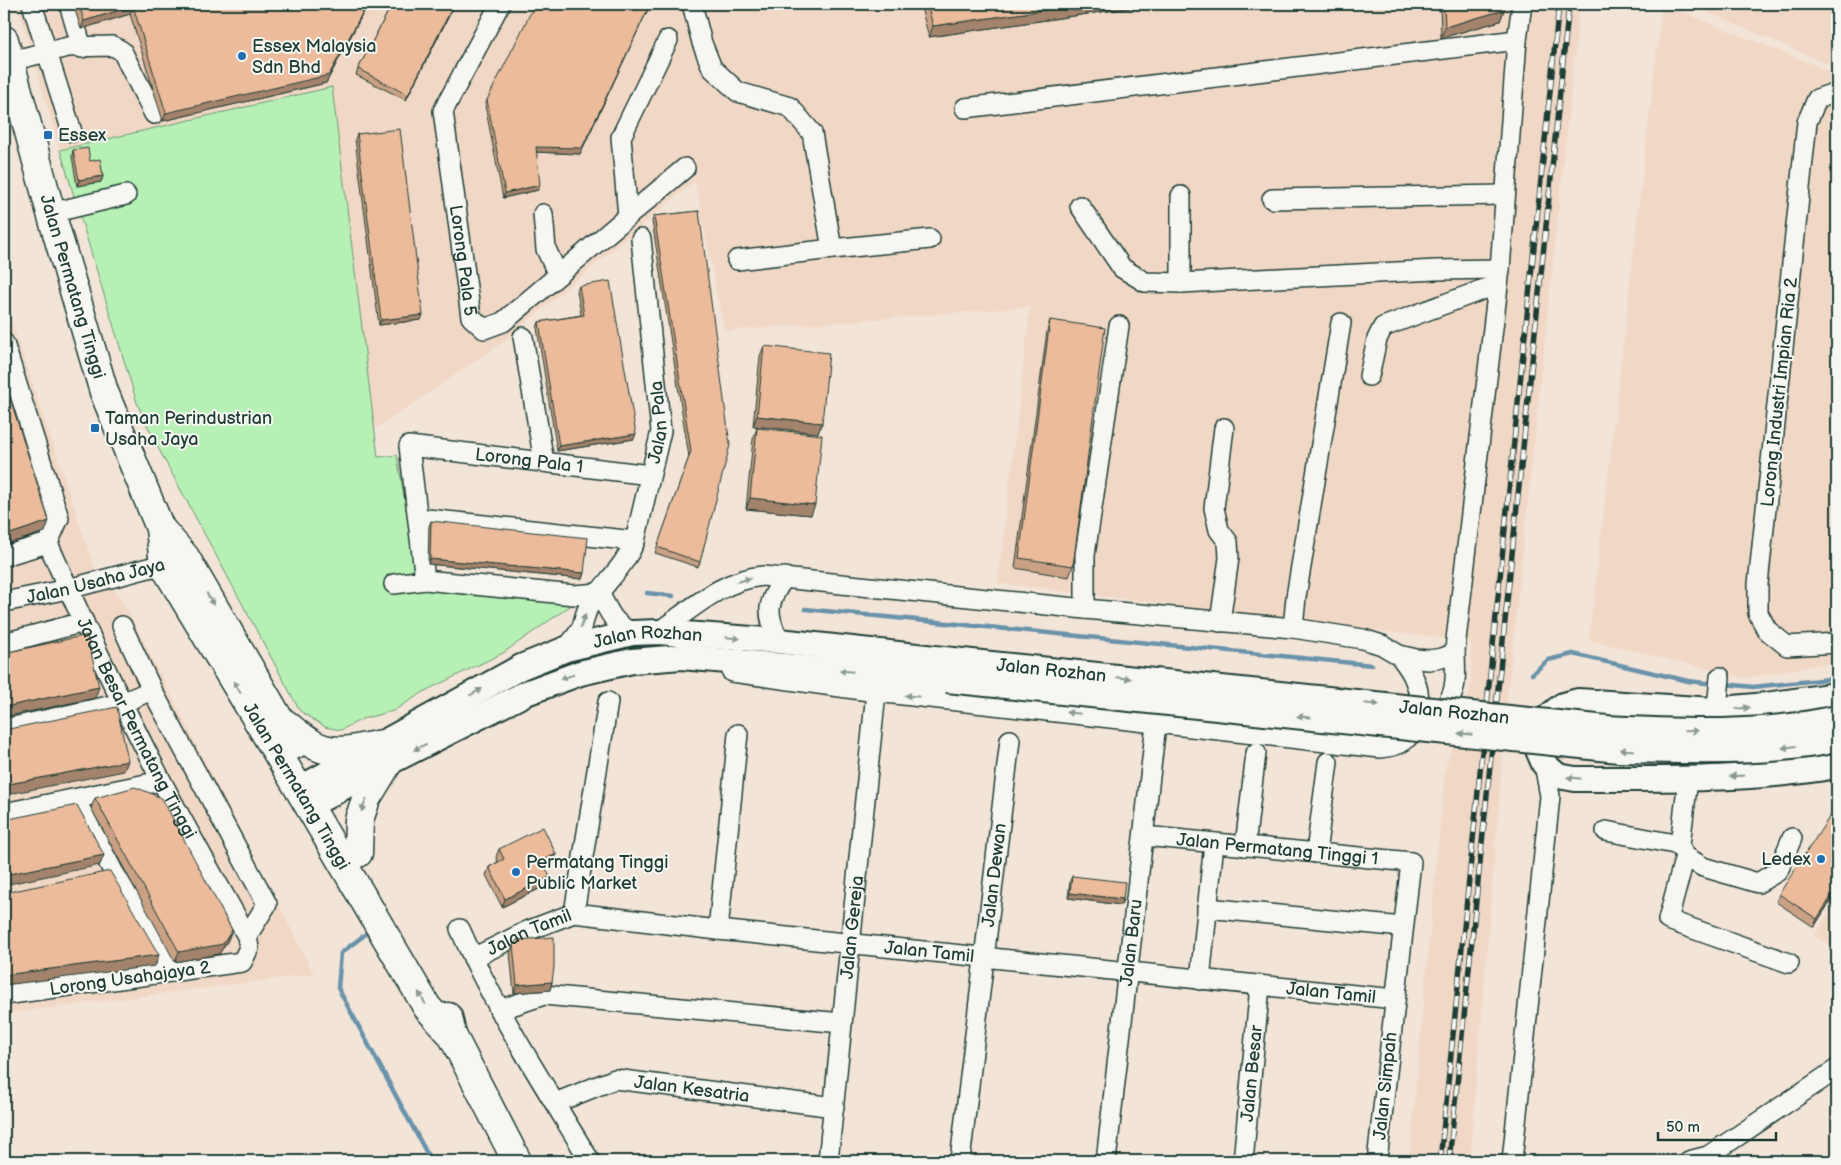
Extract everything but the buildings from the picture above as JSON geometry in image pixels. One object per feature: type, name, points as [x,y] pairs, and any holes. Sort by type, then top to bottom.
[{"type":"highway","name":"Jalan Permatang Tinggi","points":[[6,56],[104,392],[174,561],[312,794],[427,1007],[452,1035]]},
{"type":"highway","name":"Jalan Permatang Tinggi","points":[[174,561],[279,719],[312,794],[358,852],[444,1000],[452,1035],[517,1161]]},
{"type":"highway","points":[[279,719],[306,740],[323,749],[385,753],[359,820],[358,852]]},
{"type":"main road","name":"Jalan Rozhan","points":[[312,794],[385,753],[521,667],[566,649],[632,633],[658,632],[779,642],[950,670],[1618,750],[1729,752],[1782,748],[1837,740]]},
{"type":"main road","name":"Jalan Rozhan","points":[[385,753],[526,693],[580,673],[632,661],[681,657],[950,670],[1607,728],[1728,731],[1781,728],[1837,718]]},
{"type":"main road","points":[[1837,695],[1766,705],[1578,701],[1564,705],[1549,716],[1542,726],[1538,750],[1544,764],[1558,776],[1575,778],[1688,779],[1793,774],[1837,766]]},
{"type":"street","points":[[32,4],[72,132]]},
{"type":"street","points":[[68,4],[82,48]]},
{"type":"street","name":"Lorong Pala 5","points":[[500,4],[443,111],[471,317],[484,329],[503,322],[685,168]]},
{"type":"street","points":[[692,4],[702,43],[712,68],[738,92],[790,107],[812,133],[832,249]]},
{"type":"street","points":[[1415,726],[1434,716],[1445,706],[1452,696],[1456,676],[1455,653],[1499,277],[1522,4]]},
{"type":"street","points":[[628,216],[621,137],[668,40]]},
{"type":"street","points":[[965,108],[1518,40]]},
{"type":"street","points":[[6,56],[46,52],[68,47],[112,46],[122,51],[154,114]]},
{"type":"street","name":"Lorong Industri Impian Ria 2","points":[[1837,96],[1828,94],[1817,99],[1807,122],[1758,584],[1758,613],[1767,630],[1787,646],[1837,643]]},
{"type":"street","points":[[51,213],[126,195]]},
{"type":"street","points":[[1181,196],[1181,283]]},
{"type":"street","points":[[1272,198],[1505,196]]},
{"type":"street","points":[[1080,206],[1122,268],[1145,282],[1181,283],[1436,270],[1499,277]]},
{"type":"street","points":[[543,214],[546,249],[558,275]]},
{"type":"street","name":"Jalan Pala","points":[[566,649],[582,627],[587,610],[624,563],[635,541],[661,431],[641,239]]},
{"type":"street","points":[[737,260],[930,239]]},
{"type":"street","points":[[1370,376],[1377,339],[1383,327],[1499,277]]},
{"type":"street","points":[[1293,628],[1296,597],[1341,323]]},
{"type":"street","points":[[1085,609],[1085,555],[1119,326]]},
{"type":"street","points":[[523,337],[544,462]]},
{"type":"street","points":[[4,344],[59,518],[48,543],[4,556]]},
{"type":"street","points":[[1220,622],[1229,558],[1228,542],[1219,530],[1214,508],[1224,428]]},
{"type":"street","name":"Lorong Pala 1","points":[[418,518],[409,446],[650,475]]},
{"type":"street","points":[[425,580],[418,518],[635,541]]},
{"type":"street","name":"Jalan Besar Permatang Tinggi","points":[[48,543],[122,703],[161,781],[248,942]]},
{"type":"street","name":"Jalan Usaha Jaya","points":[[4,602],[68,589],[174,561]]},
{"type":"street","points":[[658,632],[712,593],[729,584],[747,578],[784,577],[1085,609],[1293,628],[1362,639],[1382,645],[1399,655],[1416,659],[1430,660],[1455,653]]},
{"type":"street","points":[[779,642],[771,624],[769,611],[770,600],[784,577]]},
{"type":"street","points":[[394,584],[425,580],[574,595],[599,593],[610,615],[618,624],[632,633]]},
{"type":"street","points":[[4,642],[84,622]]},
{"type":"street","name":"Jalan Besar Permatang Tinggi","points":[[122,626],[152,690],[267,904],[248,942]]},
{"type":"street","points":[[1416,681],[1436,669],[1455,653]]},
{"type":"street","points":[[632,661],[735,672],[876,692],[1380,748],[1393,746],[1406,740],[1415,726],[1419,698],[1416,681],[1399,655]]},
{"type":"street","points":[[1716,704],[1720,677]]},
{"type":"street","points":[[4,729],[122,703],[152,690]]},
{"type":"street","name":"Jalan Gereja","points":[[828,1161],[876,692]]},
{"type":"street","points":[[574,913],[608,702]]},
{"type":"street","name":"Jalan Baru","points":[[1106,1161],[1156,724]]},
{"type":"street","points":[[718,930],[738,734]]},
{"type":"street","name":"Jalan Dewan","points":[[960,1161],[1010,740]]},
{"type":"street","points":[[1245,846],[1256,752]]},
{"type":"street","points":[[1316,853],[1328,762]]},
{"type":"street","points":[[1512,1161],[1550,796],[1544,764]]},
{"type":"street","points":[[1688,779],[1683,850],[1668,920],[1789,963]]},
{"type":"street","points":[[4,813],[161,781]]},
{"type":"street","points":[[75,799],[104,873],[173,972]]},
{"type":"street","points":[[1606,831],[1683,850],[1703,867],[1758,883],[1778,871],[1792,838]]},
{"type":"street","name":"Jalan Permatang Tinggi 1","points":[[1144,836],[1410,862]]},
{"type":"street","points":[[1200,980],[1214,843]]},
{"type":"street","name":"Jalan Simpah","points":[[1377,1161],[1410,862]]},
{"type":"street","points":[[1207,908],[1403,927]]},
{"type":"street","name":"Jalan Tamil","points":[[473,958],[527,931],[574,913],[850,944],[1395,999]]},
{"type":"street","name":"Jalan Tamil","points":[[460,929],[499,1010],[590,1161]]},
{"type":"street","name":"Lorong Usahajaya 2","points":[[4,995],[242,962],[248,942]]},
{"type":"street","name":"Jalan Besar","points":[[1243,1161],[1260,986]]},
{"type":"street","points":[[499,1010],[544,995],[842,1023]]},
{"type":"street","points":[[1689,1161],[1708,1156],[1837,1069]]},
{"type":"street","name":"Jalan Kesatria","points":[[555,1103],[615,1079],[834,1107]]},
{"type":"shaded area","points":[[17,4],[1580,4],[1507,702],[1470,1161],[1409,1161],[1445,769],[1471,687],[1471,642],[998,583],[1030,307],[724,331],[695,181],[502,343],[374,430],[332,87],[60,150]]},
{"type":"shaded area","points":[[1662,4],[1837,74],[1837,662],[1745,678],[1589,640]]},
{"type":"shaded area","points":[[1688,4],[1837,4],[1837,68]]},
{"type":"shaded area","points":[[4,299],[95,569],[123,601],[314,974],[4,1014]]},
{"type":"shaded area","points":[[1837,900],[1837,951],[1835,947],[1814,936]]},
{"type":"green space","points":[[332,87],[378,457],[397,455],[420,588],[573,604],[503,653],[427,690],[393,711],[362,719],[341,730],[325,727],[300,711],[156,444],[137,403],[60,150]]},
{"type":"waterway","points":[[647,593],[673,596]]},
{"type":"waterway","points":[[805,609],[1372,665]]},
{"type":"waterway","points":[[1532,674],[1548,660],[1573,654],[1688,681],[1714,684]]},
{"type":"waterway","points":[[1725,684],[1753,687],[1830,679]]},
{"type":"waterway","points":[[367,933],[341,953],[338,988],[431,1161]]},
{"type":"railway","points":[[1440,1161],[1559,4]]},
{"type":"railway","points":[[1449,1161],[1569,4]]},
{"type":"place","name":"Essex Malaysia Sdn Bhd","points":[[242,56]]},
{"type":"place","name":"Essex","points":[[48,135]]},
{"type":"place","name":"Taman Perindustrian Usaha Jaya","points":[[95,428]]},
{"type":"place","name":"Ledex","points":[[1821,859]]},
{"type":"place","name":"Permatang Tinggi Public Market","points":[[516,872]]}]
